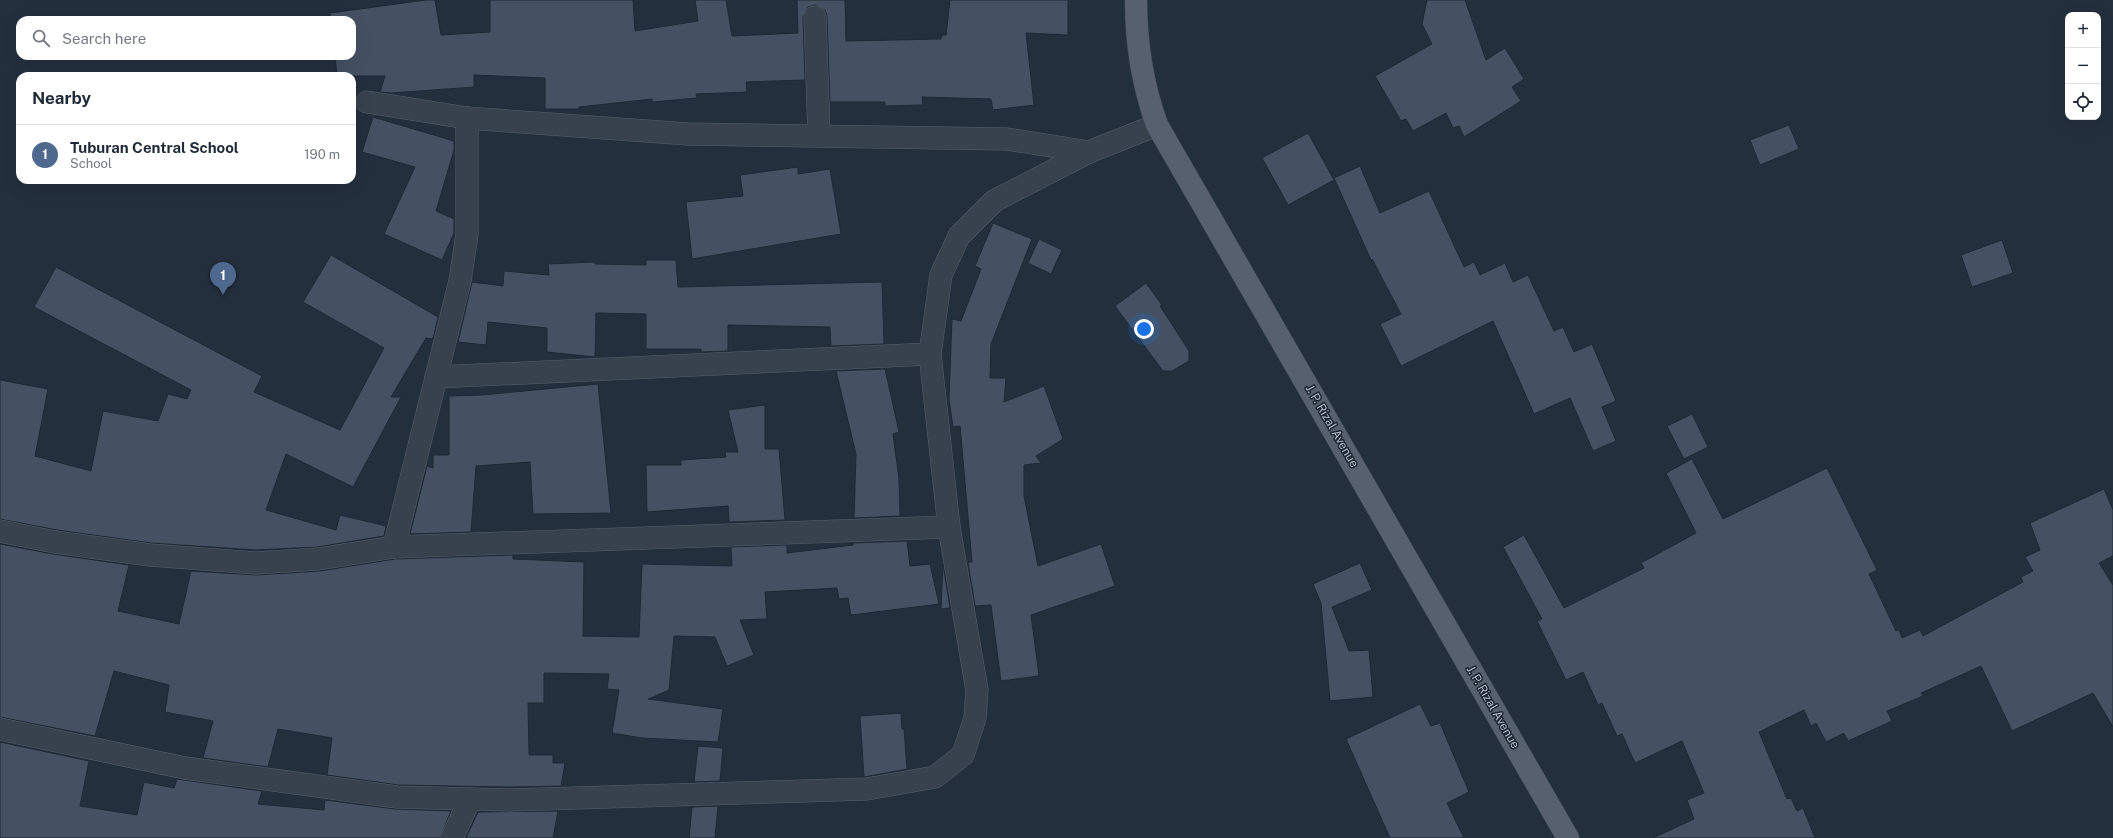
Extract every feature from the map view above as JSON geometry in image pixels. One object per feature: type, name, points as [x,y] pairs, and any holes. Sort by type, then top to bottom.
[{"type":"main road","name":"J. P. Rizal Avenue","points":[[1136,0],[1136,30],[1149,103],[1157,125],[1568,838]]},
{"type":"street","points":[[816,17],[818,135]]},
{"type":"street","points":[[366,102],[467,118],[688,134],[1007,139],[1089,152]]},
{"type":"street","points":[[394,547],[460,282],[467,234],[467,118]]},
{"type":"street","points":[[0,729],[185,768],[398,797],[510,800],[867,788],[935,777],[963,755],[975,718],[977,690],[949,528],[930,354],[941,275],[959,236],[994,201],[1089,152],[1157,125]]},
{"type":"street","points":[[436,377],[930,354]]},
{"type":"street","points":[[0,531],[55,542],[150,556],[256,563],[318,559],[394,547],[949,528]]},
{"type":"street","points":[[452,838],[470,799]]},
{"type":"building","points":[[435,0],[441,35],[490,32],[490,0],[633,0],[635,31],[698,21],[695,0],[726,0],[732,36],[798,33],[797,0],[845,0],[846,41],[941,39],[942,35],[946,35],[950,0],[1068,0],[1068,35],[1026,33],[1034,105],[993,110],[991,99],[922,97],[923,105],[885,106],[885,102],[830,102],[827,16],[825,10],[815,5],[808,7],[803,17],[805,80],[746,82],[747,92],[696,94],[697,98],[652,102],[652,99],[579,107],[579,109],[545,109],[545,78],[474,75],[474,87],[391,93],[380,92],[385,76],[356,76],[356,72],[337,72],[335,60],[356,60],[356,16],[330,16],[330,13]]},
{"type":"building","points":[[1427,0],[1465,0],[1486,60],[1505,48],[1524,79],[1512,87],[1521,101],[1464,137],[1459,126],[1453,128],[1446,113],[1413,131],[1406,119],[1401,121],[1375,76],[1432,44],[1422,24]]},
{"type":"building","points":[[373,117],[454,141],[454,150],[436,211],[454,219],[454,233],[442,260],[384,234],[415,167],[362,152]]},
{"type":"building","points":[[1789,125],[1799,149],[1760,165],[1750,140]]},
{"type":"building","points":[[1308,133],[1334,180],[1288,205],[1262,158]]},
{"type":"building","points":[[1360,166],[1380,213],[1429,191],[1464,267],[1474,262],[1480,275],[1505,263],[1513,282],[1528,275],[1554,331],[1563,327],[1574,352],[1592,344],[1616,401],[1602,407],[1616,441],[1593,451],[1570,398],[1534,414],[1493,321],[1401,366],[1380,324],[1401,314],[1372,259],[1371,260],[1334,178]]},
{"type":"building","points":[[798,167],[798,174],[830,169],[841,234],[692,259],[686,202],[743,196],[740,175]]},
{"type":"building","points":[[993,223],[1032,239],[991,344],[990,378],[1006,378],[1004,402],[1044,386],[1063,439],[1036,456],[1041,463],[1024,465],[1024,496],[1038,566],[1101,544],[1115,586],[1031,615],[1039,676],[1001,681],[991,605],[975,606],[968,562],[972,562],[960,426],[953,427],[949,399],[952,319],[961,321],[981,269],[975,266]]},
{"type":"building","points":[[1039,239],[1062,250],[1051,274],[1028,263]]},
{"type":"building","points":[[2002,240],[2013,273],[1972,287],[1961,255]]},
{"type":"building","points":[[331,255],[438,317],[434,335],[432,339],[426,338],[391,397],[401,397],[353,487],[286,454],[266,510],[336,530],[340,515],[386,526],[384,536],[317,547],[256,550],[151,543],[57,530],[0,519],[0,380],[48,389],[35,456],[91,471],[103,411],[158,421],[168,394],[187,399],[191,390],[34,307],[56,267],[262,376],[254,392],[340,430],[384,348],[303,302]]},
{"type":"building","points":[[646,260],[676,260],[678,287],[882,282],[884,344],[831,346],[830,327],[728,325],[728,351],[701,352],[701,349],[646,349],[646,314],[596,313],[595,357],[547,352],[547,328],[488,322],[486,345],[458,342],[472,282],[503,286],[504,271],[549,275],[548,264],[595,262],[595,264],[646,265]]},
{"type":"building","points":[[1146,283],[1162,305],[1160,306],[1189,351],[1189,361],[1172,371],[1163,371],[1115,306]]},
{"type":"building","points":[[885,369],[899,432],[893,434],[899,479],[900,516],[854,518],[856,454],[836,371]]},
{"type":"building","points":[[598,384],[611,513],[533,514],[530,462],[476,466],[471,532],[410,534],[427,466],[433,468],[433,455],[449,455],[449,396],[482,395]]},
{"type":"building","points":[[765,405],[765,449],[779,449],[785,520],[729,522],[728,506],[647,512],[646,465],[681,465],[681,460],[726,457],[725,452],[738,452],[728,410]]},
{"type":"building","points":[[1692,414],[1708,447],[1684,459],[1667,426]]},
{"type":"building","points":[[1692,459],[1723,519],[1827,468],[1877,570],[1869,574],[1896,631],[1899,630],[1902,638],[1920,630],[1923,636],[2023,582],[2021,577],[2033,571],[2025,557],[2040,550],[2030,523],[2104,489],[2113,510],[2113,556],[2099,563],[2113,585],[2113,727],[2093,693],[2012,731],[1981,666],[1921,693],[1923,696],[1887,711],[1892,721],[1848,741],[1844,733],[1826,742],[1816,723],[1811,726],[1804,710],[1759,732],[1787,799],[1791,798],[1797,811],[1803,808],[1815,838],[1653,838],[1694,819],[1687,800],[1704,793],[1682,741],[1635,763],[1622,734],[1617,736],[1602,703],[1598,705],[1583,672],[1566,680],[1537,621],[1542,619],[1503,547],[1524,535],[1564,608],[1644,568],[1641,563],[1696,533],[1666,473]]},
{"type":"building","points":[[907,541],[910,566],[930,564],[939,604],[851,615],[848,598],[839,599],[837,588],[765,592],[767,619],[740,620],[754,655],[727,666],[715,637],[674,636],[669,690],[648,699],[723,709],[718,742],[642,738],[612,733],[619,690],[607,689],[609,674],[544,673],[544,703],[528,703],[529,755],[553,755],[553,763],[565,763],[561,786],[510,787],[398,785],[327,775],[332,738],[278,729],[268,767],[203,758],[213,721],[165,712],[169,685],[114,671],[95,736],[0,717],[0,544],[53,554],[129,565],[118,611],[179,624],[191,571],[257,575],[320,571],[395,559],[513,555],[513,559],[584,562],[583,636],[639,637],[642,564],[732,566],[731,547],[787,545],[787,553],[853,545],[853,543]]},
{"type":"building","points":[[1360,563],[1372,590],[1332,607],[1349,651],[1369,650],[1373,697],[1330,701],[1321,603],[1313,584]]},
{"type":"building","points":[[943,564],[950,608],[941,609]]},
{"type":"building","points":[[1420,704],[1431,726],[1440,723],[1469,792],[1447,803],[1464,838],[1390,838],[1346,739]]},
{"type":"building","points":[[901,713],[902,729],[904,729],[907,769],[864,777],[860,716]]},
{"type":"building","points":[[0,742],[89,761],[80,806],[137,815],[144,782],[174,788],[177,779],[262,791],[258,804],[324,810],[325,800],[395,809],[451,811],[440,838],[0,838]]},
{"type":"building","points":[[698,746],[723,748],[720,781],[694,782]]},
{"type":"building","points":[[718,806],[715,838],[689,838],[692,807]]},
{"type":"building","points":[[558,811],[553,838],[466,838],[478,812]]},
{"type":"place","name":"Tuburan Central School","points":[[223,295]]}]
